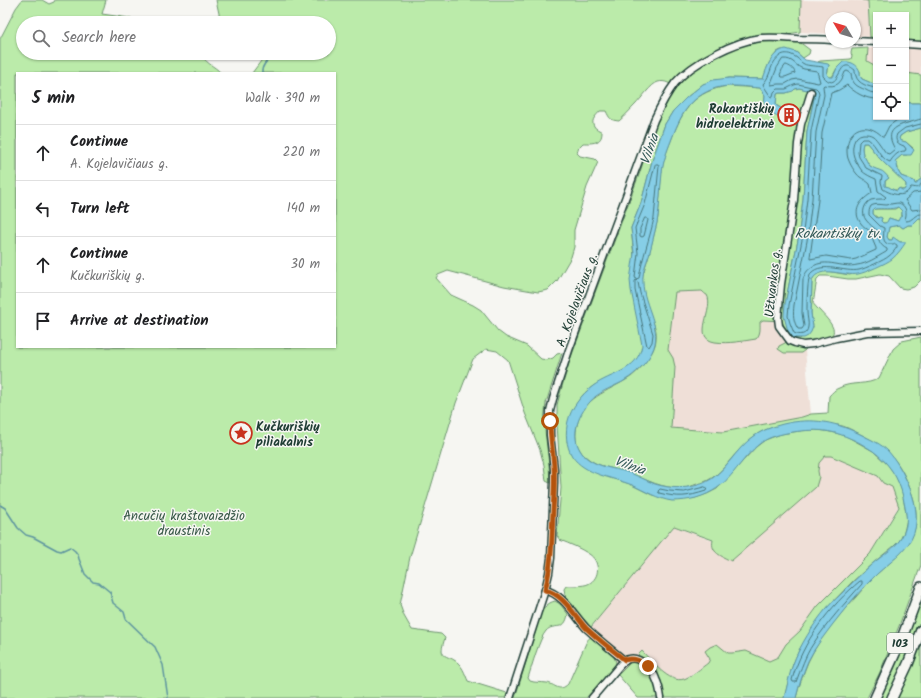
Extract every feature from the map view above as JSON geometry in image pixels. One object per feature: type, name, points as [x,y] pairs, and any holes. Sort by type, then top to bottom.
[{"type":"main road","name":"103","points":[[875,698],[899,645],[921,587]]},
{"type":"main road","name":"103","points":[[892,698],[908,664],[921,630]]},
{"type":"street","name":"A. Kojelavičiaus g.","points":[[510,698],[550,573],[554,468],[550,411],[553,398],[569,350],[654,120],[676,82],[686,72],[721,51],[735,45],[760,38],[825,40]]},
{"type":"street","points":[[861,41],[873,42]]},
{"type":"street","points":[[909,44],[921,45]]},
{"type":"street","name":"Užtvankos g.","points":[[811,92],[801,124],[798,144],[794,200],[781,284],[778,318],[780,326],[790,341],[803,345],[814,344],[867,332],[921,331]]},
{"type":"street","points":[[545,590],[551,591],[557,595],[602,643],[625,660]]},
{"type":"street","points":[[592,698],[625,660],[630,658],[648,666],[656,678],[661,698]]},
{"type":"shaded area","points":[[801,0],[868,1],[870,37],[861,36],[861,12],[825,12],[825,34],[800,32]]},
{"type":"shaded area","points":[[868,48],[873,48],[873,64],[867,61]]},
{"type":"shaded area","points":[[909,49],[921,49],[921,75],[909,73]]},
{"type":"shaded area","points":[[703,291],[707,295],[709,301],[704,327],[760,331],[760,322],[763,320],[782,321],[791,338],[779,346],[800,353],[805,350],[811,414],[723,432],[671,428],[675,367],[668,350],[675,292]]},
{"type":"shaded area","points":[[825,456],[831,456],[878,476],[883,483],[892,487],[899,506],[870,554],[818,606],[800,631],[786,644],[778,657],[769,661],[746,651],[728,653],[710,659],[708,663],[685,679],[678,680],[667,676],[642,651],[618,675],[615,666],[616,662],[588,631],[674,526],[713,541],[712,544],[714,550],[819,477],[819,463]]},
{"type":"green space","name":"Ancučių kraštovaizdžio draustinis","points":[[22,0],[42,0],[49,4],[55,0],[106,0],[102,14],[116,16],[16,16],[16,60],[205,60],[220,72],[16,72],[16,348],[336,348],[336,72],[253,72],[262,60],[336,60],[336,16],[220,16],[216,0],[801,0],[800,32],[782,35],[798,41],[810,50],[809,54],[803,58],[796,52],[781,50],[777,52],[769,63],[763,79],[729,78],[703,84],[673,111],[665,124],[652,161],[641,203],[631,228],[643,345],[641,352],[639,357],[631,366],[592,387],[581,398],[574,410],[567,442],[599,474],[630,484],[652,495],[695,498],[707,494],[717,489],[756,447],[765,440],[781,434],[799,431],[819,430],[846,436],[873,451],[888,465],[896,476],[902,491],[907,519],[904,532],[900,540],[894,546],[852,582],[826,609],[799,650],[793,664],[784,698],[638,698],[618,675],[642,651],[661,671],[678,680],[690,676],[708,663],[710,659],[705,651],[717,644],[728,653],[746,651],[769,661],[778,657],[786,644],[800,631],[818,606],[870,554],[899,507],[892,487],[883,483],[878,476],[831,456],[825,456],[819,463],[819,477],[816,487],[731,561],[715,551],[713,548],[713,540],[674,526],[591,627],[566,599],[564,589],[566,586],[581,586],[588,584],[595,578],[598,569],[593,557],[579,548],[560,540],[557,536],[561,488],[557,405],[570,360],[640,172],[657,119],[676,88],[668,83],[658,82],[646,92],[619,121],[611,119],[606,111],[600,111],[594,118],[593,124],[596,129],[602,132],[602,136],[596,142],[583,143],[579,147],[577,153],[580,156],[595,159],[598,162],[587,187],[574,230],[574,247],[571,257],[557,281],[548,290],[538,292],[504,286],[448,271],[438,275],[436,278],[451,295],[481,310],[498,331],[506,337],[527,346],[541,359],[547,360],[553,358],[557,354],[562,353],[546,403],[544,422],[550,483],[546,481],[540,450],[525,413],[508,360],[497,351],[486,349],[473,359],[456,403],[410,557],[400,605],[412,630],[441,634],[445,638],[442,647],[443,654],[459,664],[468,681],[507,693],[506,698],[0,698],[0,39],[16,8]]},
{"type":"green space","points":[[862,0],[921,0],[921,42],[909,41],[909,12],[873,12],[873,38],[870,37],[868,1]]},
{"type":"green space","points":[[868,48],[867,61],[873,64],[873,84],[862,79],[860,76],[860,71],[837,68],[832,77],[829,77],[827,75],[829,65],[818,62],[851,59],[852,49]]},
{"type":"green space","points":[[909,73],[921,75],[921,103],[910,103]]},
{"type":"green space","points":[[728,86],[761,88],[765,95],[764,107],[780,118],[781,108],[776,104],[777,94],[786,93],[799,88],[815,91],[807,131],[803,199],[798,240],[785,304],[791,335],[794,338],[800,339],[813,327],[811,313],[812,280],[815,275],[819,272],[826,271],[850,275],[905,242],[889,240],[887,237],[889,227],[899,225],[903,228],[908,225],[912,225],[919,218],[921,218],[921,280],[914,287],[906,289],[900,288],[889,276],[880,274],[856,279],[820,276],[817,279],[813,303],[831,324],[833,333],[827,338],[812,340],[801,353],[784,353],[778,349],[779,346],[791,338],[782,321],[763,320],[760,322],[760,329],[756,339],[725,343],[715,342],[708,339],[705,335],[704,329],[709,301],[707,295],[702,291],[675,292],[668,350],[673,358],[675,367],[671,428],[723,432],[811,414],[828,413],[829,396],[835,390],[844,386],[870,382],[879,378],[893,349],[902,341],[921,337],[921,565],[899,626],[880,672],[867,698],[796,698],[808,662],[823,636],[869,582],[905,548],[914,532],[916,512],[911,492],[905,476],[890,454],[876,443],[843,426],[829,425],[772,428],[758,433],[712,478],[705,482],[688,487],[675,488],[655,484],[630,473],[595,463],[583,454],[576,439],[578,421],[587,405],[600,394],[633,376],[644,364],[654,348],[656,332],[644,296],[642,280],[658,217],[661,175],[664,161],[676,128],[686,110],[699,97],[707,92]]},
{"type":"green space","points":[[921,128],[921,179],[915,184],[914,181],[901,176],[895,161],[902,155],[907,155],[913,148],[906,142],[899,139],[900,136],[906,132]]},
{"type":"green space","points":[[863,143],[867,143],[880,159],[906,184],[904,190],[901,188],[893,190],[885,186],[885,181],[889,178],[869,165],[863,155]]},
{"type":"green space","points":[[898,207],[902,211],[902,216],[898,221],[889,218],[886,223],[883,223],[881,221],[882,218],[878,218],[873,214],[875,209],[895,209]]},
{"type":"green space","points":[[921,596],[921,623],[910,652],[889,698],[878,698]]},
{"type":"green space","points":[[555,601],[560,604],[568,614],[567,620],[562,625],[549,628],[543,635],[528,678],[530,681],[547,683],[560,688],[565,687],[568,684],[589,638],[592,637],[594,637],[614,657],[616,662],[615,666],[586,698],[515,698],[541,613],[548,604]]},
{"type":"green space","points":[[921,645],[921,698],[897,698],[909,673]]},
{"type":"water","name":"Rokantiškių tv.","points":[[786,49],[796,52],[805,60],[828,64],[827,74],[829,77],[833,77],[837,68],[843,62],[856,65],[862,79],[873,84],[873,120],[909,120],[909,102],[921,103],[921,128],[906,132],[900,136],[899,139],[906,142],[914,150],[911,155],[902,155],[895,161],[901,176],[914,181],[915,184],[917,184],[917,182],[921,179],[921,218],[919,218],[912,225],[908,225],[903,228],[899,225],[889,227],[887,237],[889,240],[892,240],[893,237],[900,242],[906,242],[896,255],[886,263],[858,274],[827,272],[816,275],[812,280],[811,313],[813,327],[808,336],[804,338],[794,338],[788,331],[786,324],[784,316],[785,304],[798,240],[803,199],[807,131],[815,92],[799,88],[786,93],[777,94],[776,104],[781,108],[780,118],[766,111],[764,107],[765,95],[760,88],[727,86],[716,88],[699,97],[687,108],[678,123],[664,161],[657,223],[644,268],[644,291],[656,335],[652,352],[637,372],[622,382],[600,393],[591,401],[581,414],[578,421],[576,436],[580,450],[588,459],[600,465],[628,472],[655,484],[667,487],[686,487],[704,483],[718,474],[741,448],[756,435],[771,428],[794,422],[825,422],[844,427],[876,442],[897,462],[913,496],[916,508],[914,533],[908,545],[860,592],[838,617],[820,642],[808,661],[796,698],[784,698],[790,672],[796,657],[812,628],[829,605],[871,565],[894,546],[902,537],[904,532],[906,510],[903,497],[899,483],[888,465],[878,455],[860,443],[833,432],[807,430],[787,433],[764,440],[750,453],[731,476],[707,494],[696,498],[672,501],[657,497],[632,485],[599,475],[584,467],[572,456],[568,448],[566,434],[569,416],[584,393],[593,386],[629,366],[635,361],[642,345],[630,280],[634,253],[631,228],[641,203],[652,161],[665,124],[673,111],[703,84],[713,80],[729,78],[763,79],[771,60],[777,53]],"holes":[[[863,143],[867,143],[880,159],[906,184],[904,190],[899,188],[897,191],[885,186],[885,181],[889,178],[882,171],[870,166],[863,155]],[[898,207],[902,211],[902,216],[898,221],[889,218],[887,222],[883,223],[881,221],[882,218],[877,218],[873,214],[875,209]]]},
{"type":"waterway","points":[[262,72],[264,64],[269,60]]},
{"type":"waterway","points":[[0,505],[5,508],[18,528],[26,535],[33,537],[57,550],[61,551],[70,547],[75,551],[85,574],[93,582],[99,583],[110,592],[113,603],[124,612],[126,619],[155,647],[163,665],[168,698]]},
{"type":"place","name":"Rokantiškių hidroelektrinė","points":[[789,115]]},
{"type":"place","name":"Kučkuriškių piliakalnis","points":[[241,433]]},
{"type":"route","points":[[550,421],[554,482],[550,573],[545,590],[551,591],[557,595],[602,643],[625,660],[630,658],[648,666]]},
{"type":"water label","name":"Vilnia","points":[[649,149]]},
{"type":"water label","name":"Vilnia","points":[[630,465]]}]
